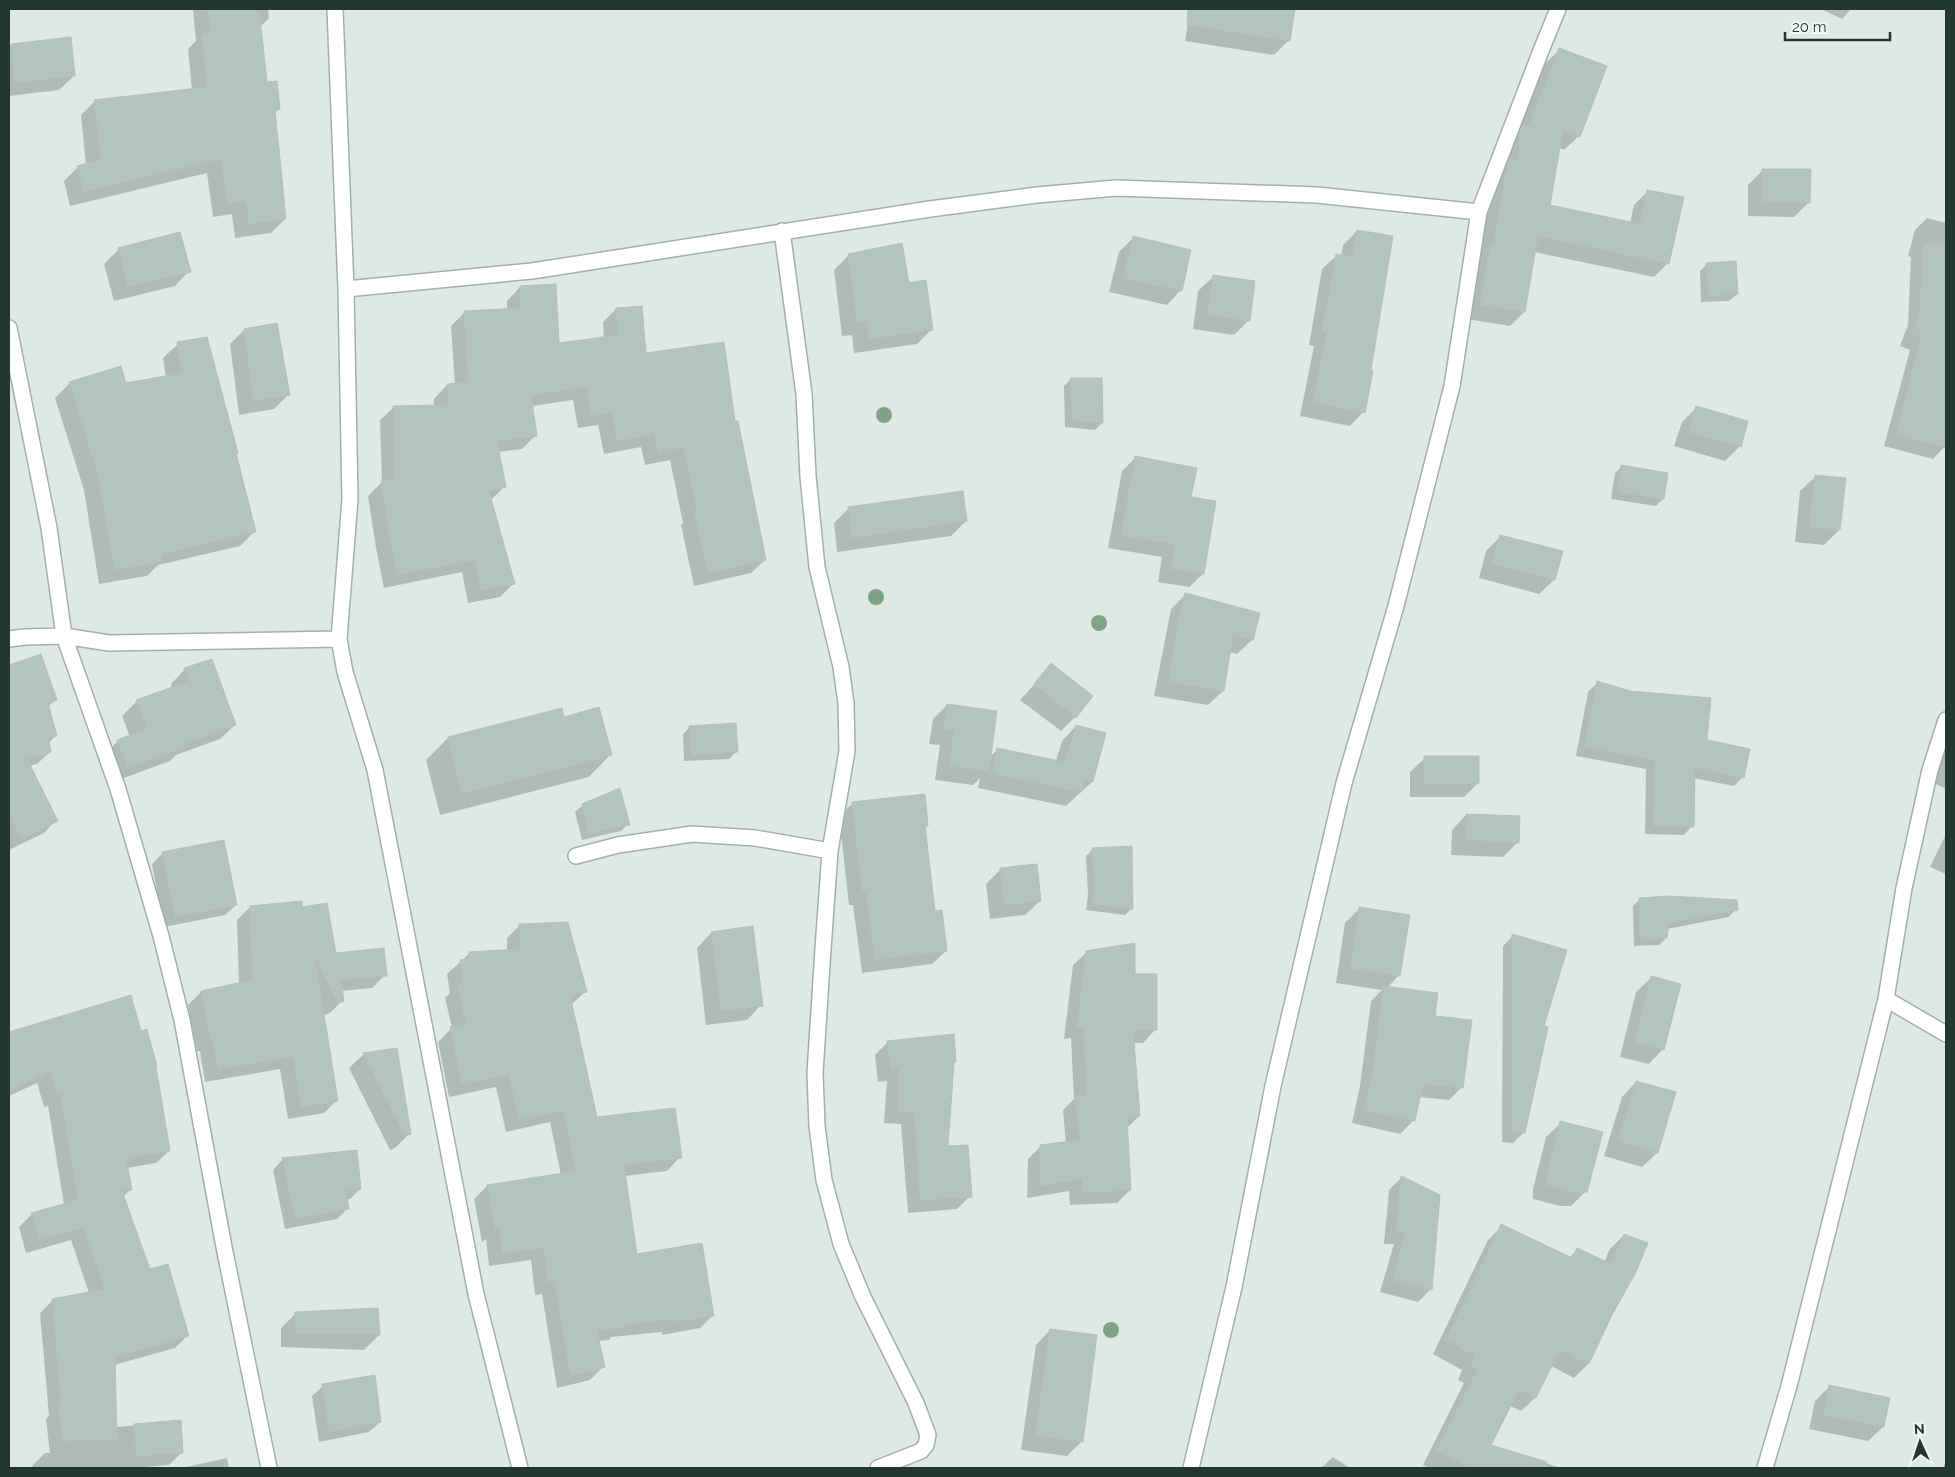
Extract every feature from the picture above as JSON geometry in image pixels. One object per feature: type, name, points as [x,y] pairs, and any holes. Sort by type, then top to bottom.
[{"type":"street","points":[[335,9],[346,289],[350,499],[339,639],[345,672],[375,770],[476,1294],[520,1468]]},
{"type":"street","points":[[1191,1468],[1234,1287],[1273,1086],[1344,783],[1396,606],[1452,386],[1479,212],[1558,9]]},
{"type":"street","points":[[346,289],[532,271],[1028,196],[1116,188],[1317,195],[1479,212]]},
{"type":"street","points":[[782,232],[804,394],[808,476],[817,567],[841,667],[846,703],[847,751],[830,851],[815,1074],[817,1126],[824,1180],[841,1244],[863,1297],[916,1403],[928,1435],[926,1445],[921,1452],[878,1468]]},
{"type":"street","points":[[9,328],[50,528],[64,636],[118,790],[161,936],[182,1020],[224,1247],[269,1468]]},
{"type":"street","points":[[9,639],[64,636],[109,643],[339,639]]},
{"type":"street","points":[[1765,1468],[1789,1386],[1886,999],[1910,861],[1930,770],[1946,720]]},
{"type":"street","points":[[576,856],[618,845],[692,834],[755,838],[830,851]]},
{"type":"street","points":[[1886,999],[1946,1034]]},
{"type":"building","points":[[208,9],[259,9],[267,82],[277,81],[280,109],[275,110],[286,219],[249,224],[246,201],[227,204],[221,159],[84,192],[77,166],[101,160],[94,100],[207,87],[202,34],[210,33]]},
{"type":"building","points":[[1188,9],[1295,9],[1290,41],[1187,25]]},
{"type":"building","points":[[71,37],[75,76],[15,83],[11,44]]},
{"type":"building","points":[[1559,48],[1607,66],[1580,137],[1563,130],[1550,205],[1640,224],[1647,190],[1684,197],[1669,264],[1538,236],[1525,312],[1480,305],[1490,246],[1493,246],[1507,165],[1510,159],[1519,160],[1519,134],[1522,125],[1529,125]]},
{"type":"building","points":[[1762,169],[1811,169],[1810,203],[1762,202]]},
{"type":"building","points":[[1357,230],[1393,236],[1365,413],[1313,402],[1327,332],[1322,331],[1336,254],[1352,257]]},
{"type":"building","points":[[180,232],[191,272],[128,287],[118,248]]},
{"type":"building","points":[[1133,236],[1191,250],[1182,291],[1123,278]]},
{"type":"building","points":[[902,243],[909,283],[926,280],[933,330],[869,339],[867,321],[857,322],[848,254]]},
{"type":"building","points":[[1923,243],[1946,243],[1946,448],[1896,434],[1921,337],[1911,334],[1920,312]]},
{"type":"building","points":[[1736,261],[1738,294],[1708,296],[1706,263]]},
{"type":"building","points":[[1213,275],[1255,281],[1250,321],[1207,315]]},
{"type":"building","points":[[556,284],[559,343],[618,335],[616,308],[642,306],[646,353],[724,342],[735,421],[738,421],[766,560],[708,573],[694,511],[697,510],[683,447],[658,453],[654,434],[618,441],[611,412],[591,416],[586,387],[531,395],[537,436],[497,441],[506,487],[489,491],[515,584],[481,590],[475,560],[397,575],[381,481],[395,479],[393,406],[448,405],[447,384],[468,382],[464,311],[521,308],[520,286]]},
{"type":"building","points":[[277,323],[290,395],[253,401],[244,329]]},
{"type":"building","points":[[207,337],[238,453],[236,453],[256,532],[162,554],[163,562],[114,570],[98,475],[69,382],[121,366],[126,383],[182,373],[177,342]]},
{"type":"building","points":[[1070,378],[1102,378],[1103,423],[1072,420]]},
{"type":"building","points":[[1696,406],[1748,421],[1741,447],[1688,432]]},
{"type":"building","points":[[1135,456],[1197,468],[1191,497],[1216,501],[1204,574],[1171,569],[1175,544],[1121,536]]},
{"type":"building","points":[[1621,465],[1668,473],[1664,499],[1617,492]]},
{"type":"building","points":[[1815,475],[1846,478],[1840,530],[1809,527]]},
{"type":"building","points":[[963,491],[967,521],[852,538],[848,507]]},
{"type":"building","points":[[1500,535],[1563,551],[1555,580],[1492,564]]},
{"type":"building","points":[[1185,593],[1260,613],[1253,640],[1233,635],[1224,691],[1168,682],[1178,621]]},
{"type":"building","points":[[41,654],[57,700],[48,703],[57,736],[48,738],[51,752],[27,759],[58,821],[21,839],[9,815],[9,665]]},
{"type":"building","points":[[212,659],[236,725],[185,744],[186,747],[128,768],[117,740],[147,729],[136,700],[189,681],[184,668]]},
{"type":"building","points":[[1051,663],[1093,696],[1076,718],[1034,684]]},
{"type":"building","points":[[1597,681],[1630,691],[1711,698],[1707,740],[1750,749],[1744,778],[1695,768],[1694,827],[1653,826],[1655,760],[1584,747]]},
{"type":"building","points":[[947,704],[997,711],[989,771],[949,766],[954,731],[943,729]]},
{"type":"building","points":[[599,707],[612,755],[462,794],[448,737],[562,708],[564,717]]},
{"type":"building","points":[[736,723],[738,752],[691,755],[689,726]]},
{"type":"building","points":[[1076,725],[1106,733],[1093,782],[1084,780],[1081,792],[992,774],[997,748],[1065,762]]},
{"type":"building","points":[[1424,756],[1479,756],[1479,783],[1424,783]]},
{"type":"building","points":[[620,788],[630,825],[588,834],[582,804]]},
{"type":"building","points":[[925,794],[928,826],[925,826],[935,911],[942,910],[947,951],[875,960],[866,892],[862,892],[852,802]]},
{"type":"building","points":[[1466,814],[1520,816],[1519,843],[1465,840]]},
{"type":"building","points":[[224,840],[237,905],[175,917],[162,852]]},
{"type":"building","points":[[1132,846],[1133,909],[1092,904],[1094,887],[1092,848]]},
{"type":"building","points":[[1037,864],[1041,901],[1004,905],[1000,868]]},
{"type":"building","points":[[1669,896],[1737,900],[1738,910],[1669,923],[1667,938],[1641,940],[1639,898]]},
{"type":"building","points":[[302,901],[302,907],[327,903],[336,953],[384,948],[387,976],[341,980],[344,1001],[338,1003],[315,958],[338,1101],[301,1107],[293,1057],[218,1069],[201,991],[252,980],[250,906]]},
{"type":"building","points":[[1359,907],[1410,915],[1400,976],[1350,969]]},
{"type":"building","points":[[568,922],[587,992],[570,995],[597,1117],[675,1108],[682,1158],[624,1165],[637,1254],[702,1243],[714,1316],[675,1322],[674,1319],[623,1325],[623,1327],[597,1331],[605,1367],[570,1376],[555,1281],[548,1282],[544,1248],[502,1253],[499,1227],[495,1230],[487,1185],[576,1171],[563,1110],[519,1120],[509,1075],[462,1084],[450,1027],[466,1024],[457,983],[463,983],[460,960],[470,959],[469,952],[520,949],[519,924]]},
{"type":"building","points":[[753,926],[763,1006],[721,1011],[711,932]]},
{"type":"building","points":[[1512,934],[1567,950],[1544,1026],[1548,1027],[1525,1133],[1512,1132]]},
{"type":"building","points":[[1135,943],[1135,974],[1157,974],[1157,1030],[1133,1030],[1140,1116],[1127,1118],[1131,1190],[1083,1193],[1082,1179],[1040,1186],[1040,1145],[1080,1140],[1075,1096],[1087,1095],[1083,1026],[1077,1027],[1086,951]]},
{"type":"building","points":[[1651,976],[1681,984],[1664,1050],[1634,1042]]},
{"type":"building","points":[[1383,986],[1438,993],[1435,1016],[1472,1020],[1463,1088],[1423,1084],[1415,1121],[1364,1110],[1373,1071]]},
{"type":"building","points":[[131,995],[141,1031],[147,1029],[157,1066],[170,1151],[126,1158],[132,1190],[122,1191],[150,1269],[168,1264],[189,1336],[115,1357],[117,1439],[63,1441],[58,1405],[61,1405],[52,1299],[105,1289],[83,1228],[39,1240],[31,1213],[78,1200],[60,1094],[57,1095],[50,1071],[9,1091],[9,1032]]},
{"type":"building","points":[[954,1034],[956,1062],[954,1062],[948,1146],[968,1145],[972,1197],[920,1200],[914,1112],[897,1111],[899,1069],[891,1070],[887,1041]]},
{"type":"building","points":[[397,1048],[411,1134],[405,1136],[363,1053]]},
{"type":"building","points":[[1636,1081],[1676,1092],[1658,1153],[1618,1141]]},
{"type":"building","points":[[1560,1121],[1603,1132],[1587,1192],[1575,1192],[1547,1185],[1547,1173]]},
{"type":"building","points":[[357,1150],[361,1189],[346,1191],[349,1209],[295,1219],[282,1158]]},
{"type":"building","points":[[1401,1176],[1440,1195],[1432,1290],[1392,1280],[1406,1232],[1396,1232]]},
{"type":"building","points":[[1501,1224],[1572,1258],[1577,1248],[1611,1264],[1624,1234],[1648,1243],[1636,1272],[1612,1315],[1589,1364],[1560,1350],[1536,1398],[1519,1390],[1491,1445],[1547,1462],[1546,1468],[1471,1468],[1436,1451],[1478,1369],[1471,1366],[1475,1356],[1446,1340]]},
{"type":"building","points":[[378,1308],[380,1335],[295,1333],[295,1312]]},
{"type":"building","points":[[1050,1329],[1097,1335],[1083,1442],[1035,1436]]},
{"type":"building","points":[[375,1375],[381,1422],[329,1432],[322,1384]]},
{"type":"building","points":[[1829,1385],[1890,1398],[1884,1427],[1823,1415]]},
{"type":"building","points":[[181,1420],[183,1453],[136,1456],[134,1424]]}]
